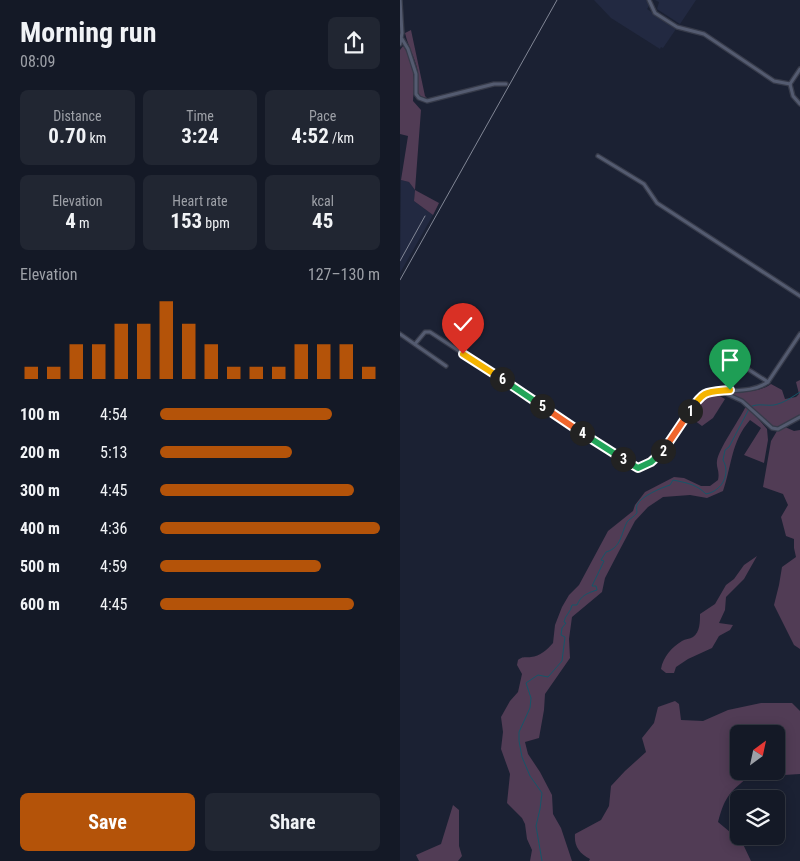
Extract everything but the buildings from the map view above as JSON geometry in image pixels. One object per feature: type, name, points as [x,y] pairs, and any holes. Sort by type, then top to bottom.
[{"type":"street","points":[[400,0],[402,39],[400,44]]},
{"type":"street","points":[[649,0],[655,13],[677,27],[704,34],[774,81],[790,84]]},
{"type":"street","points":[[402,39],[408,49],[416,74],[416,94],[423,100],[427,101],[494,84],[506,84]]},
{"type":"street","points":[[800,69],[790,84],[793,96],[800,104]]},
{"type":"street","points":[[598,156],[644,184],[657,203],[800,296]]},
{"type":"street","points":[[415,344],[425,332],[430,332],[638,468],[651,462],[663,451],[702,395],[711,392],[753,389],[761,387],[768,382],[800,334]]},
{"type":"street","points":[[400,334],[446,366]]},
{"type":"street","points":[[726,355],[768,382]]},
{"type":"street","points":[[724,391],[742,401],[772,428],[778,429],[800,417]]},
{"type":"shaded area","points":[[594,0],[646,0],[651,3],[647,9],[676,29],[663,48],[661,47],[660,49],[611,18]]},
{"type":"shaded area","points":[[655,0],[696,0],[680,24],[657,9],[659,2]]},
{"type":"shaded area","points":[[411,30],[427,98],[419,96],[418,93],[418,71],[405,33]]},
{"type":"shaded area","points":[[403,46],[412,66],[413,101],[421,110],[415,190],[409,182],[401,180],[408,136],[400,134],[400,50]]},
{"type":"shaded area","points":[[401,180],[409,182],[415,190],[414,201],[433,215],[400,273]]},
{"type":"shaded area","points":[[415,190],[439,203],[433,215],[414,201]]},
{"type":"shaded area","points":[[800,380],[800,416],[779,427],[769,425],[746,402],[731,395],[730,392],[756,390],[771,384],[782,390],[785,399],[796,397],[799,394],[796,382]]},
{"type":"shaded area","points":[[716,394],[725,399],[713,418],[702,426],[690,417],[701,401]]},
{"type":"shaded area","points":[[748,407],[767,429],[768,440],[764,463],[744,455],[761,428],[750,420],[735,445],[723,491],[707,498],[690,495],[663,497],[648,507],[635,521],[605,578],[602,592],[572,617],[569,639],[570,658],[545,694],[539,738],[525,742],[528,754],[552,795],[553,814],[561,828],[572,861],[530,861],[532,850],[527,839],[525,824],[522,818],[507,803],[510,774],[501,749],[503,732],[501,717],[510,701],[518,692],[522,674],[517,665],[518,660],[540,654],[553,643],[555,625],[569,595],[579,585],[608,531],[633,511],[635,505],[645,492],[674,477],[684,478],[701,486],[710,486],[718,480],[718,456],[745,408]]},
{"type":"shaded area","points":[[785,427],[794,431],[800,430],[800,649],[794,645],[774,605],[782,567],[796,557],[794,539],[786,536],[781,517],[788,505],[783,494],[763,487],[771,441],[777,431]]},
{"type":"shaded area","points":[[757,556],[744,579],[726,597],[725,610],[719,623],[733,625],[730,630],[719,636],[712,648],[676,667],[674,673],[666,673],[661,669],[671,649],[695,635],[699,627],[700,614],[715,604],[726,585],[734,579],[744,565]]},
{"type":"shaded area","points":[[675,701],[679,704],[681,720],[703,721],[728,710],[761,703],[792,703],[800,711],[800,774],[785,775],[785,725],[730,725],[730,780],[745,780],[734,790],[730,790],[718,822],[730,832],[730,845],[743,845],[751,861],[589,861],[590,859],[578,849],[575,842],[575,834],[601,820],[609,806],[611,786],[646,752],[642,738],[654,723],[658,707]]},
{"type":"shaded area","points":[[453,805],[459,810],[459,846],[462,856],[458,861],[419,861],[416,855],[441,844]]},
{"type":"waterway","points":[[542,861],[536,826],[542,793],[530,776],[522,757],[519,741],[519,732],[530,708],[531,698],[526,683],[538,675],[548,677],[562,661],[565,637],[561,635],[562,628],[566,623],[564,622],[566,617],[572,605],[577,605],[588,593],[597,590],[596,586],[592,586],[604,561],[601,560],[606,552],[618,544],[627,522],[637,513],[639,502],[652,493],[670,485],[673,480],[695,486],[706,494],[717,489],[724,481],[726,471],[723,460],[725,450],[729,447],[750,407],[778,404],[800,392]]},
{"type":"railway","points":[[400,280],[557,0]]},
{"type":"railway","points":[[400,261],[425,216]]},
{"type":"route","points":[[463,354],[636,468],[651,462],[663,451],[698,398],[711,392],[730,390]]}]
